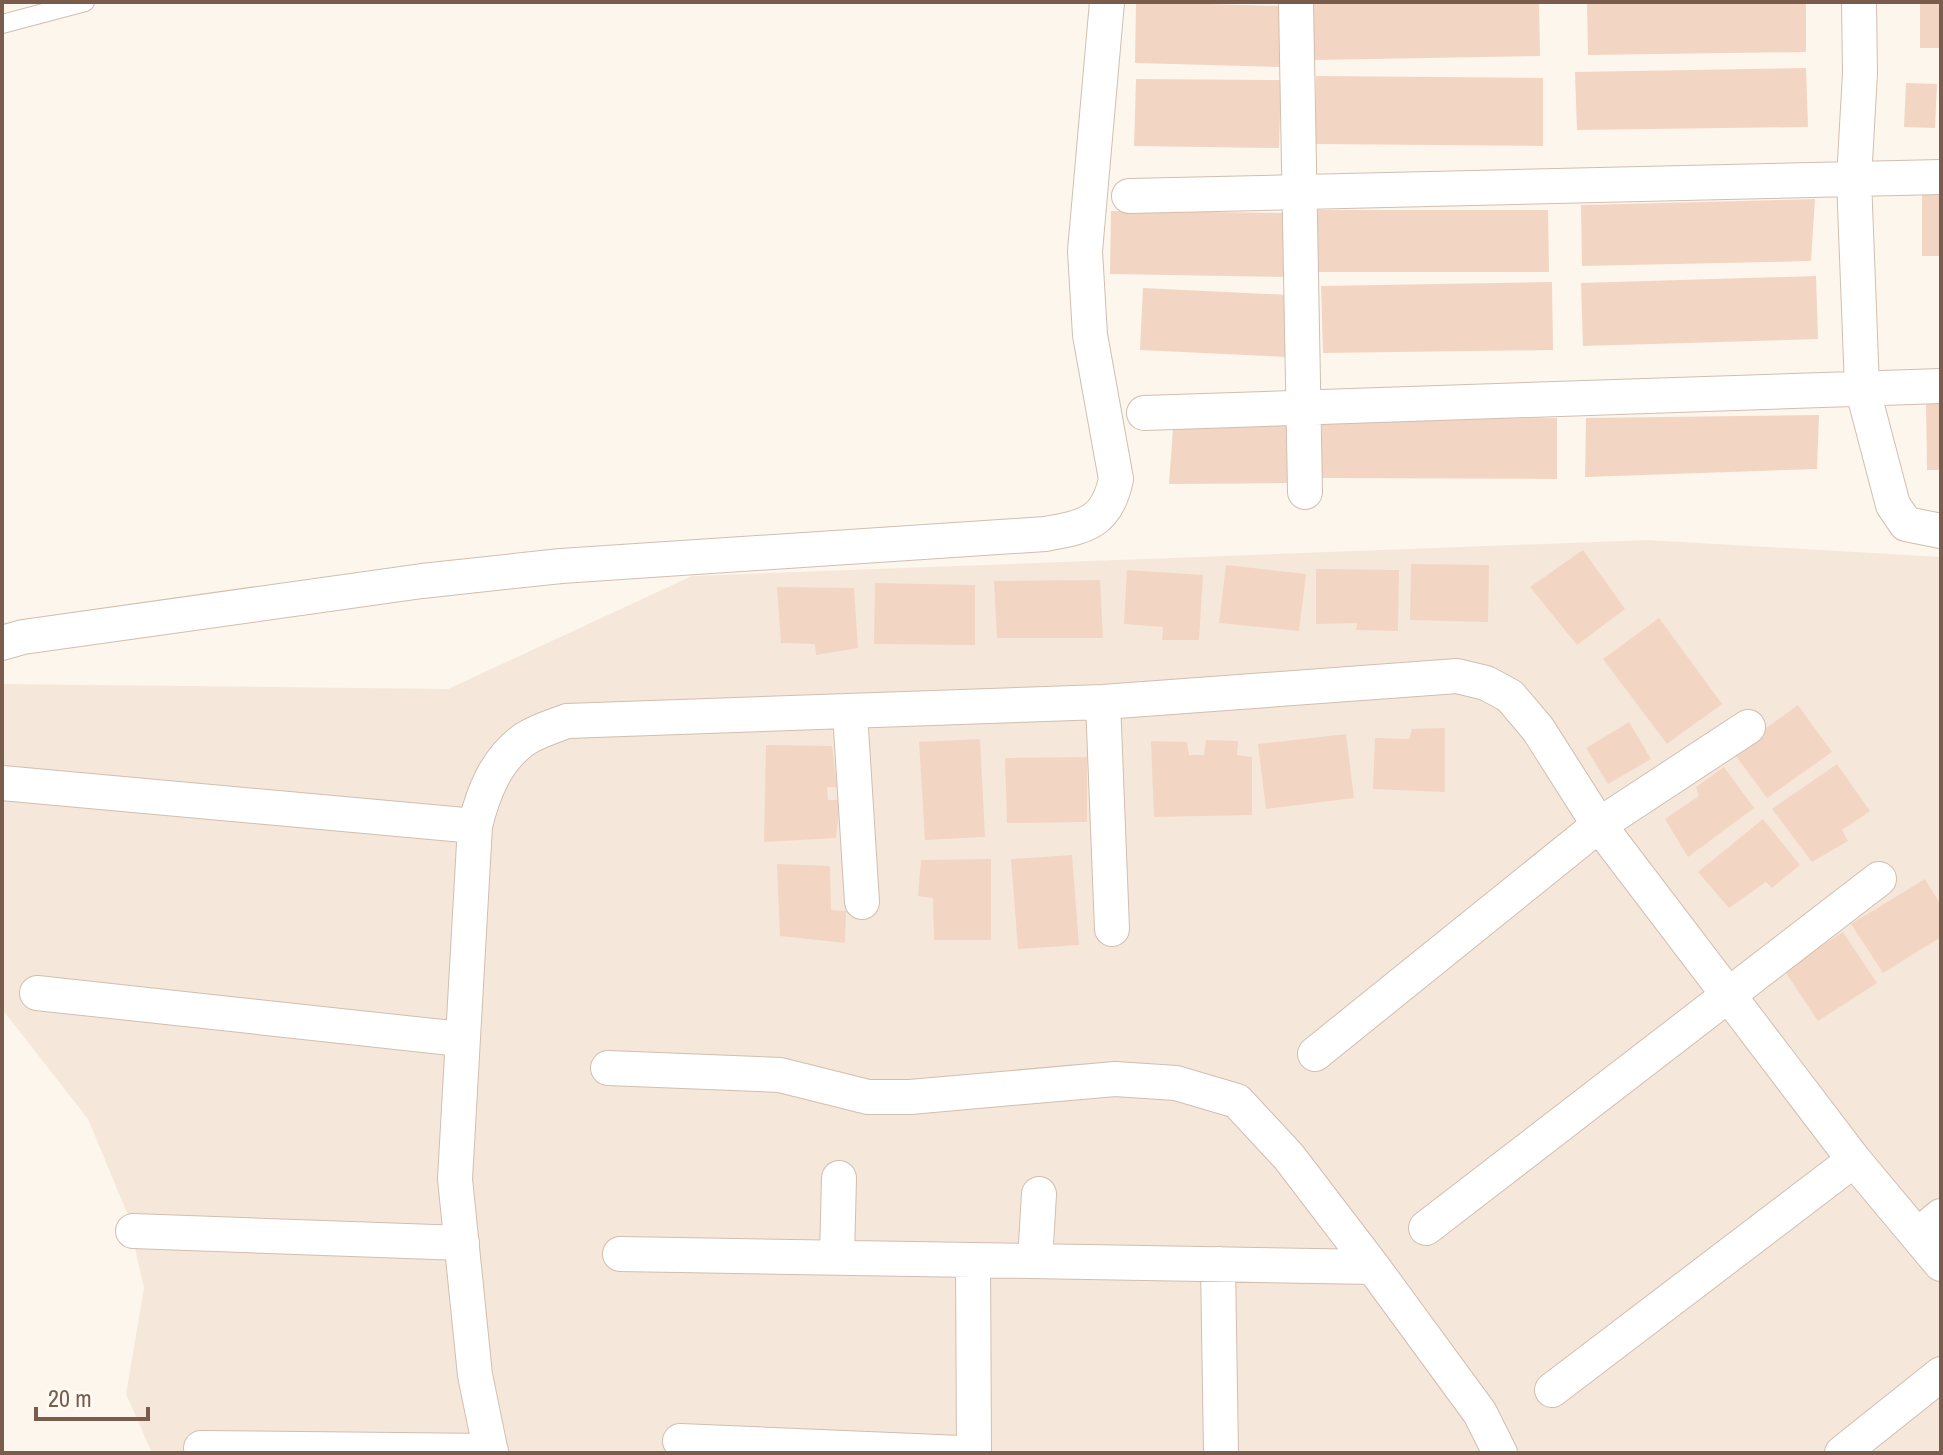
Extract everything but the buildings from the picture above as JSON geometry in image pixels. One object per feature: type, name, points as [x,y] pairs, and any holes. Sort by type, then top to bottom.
[{"type":"street","points":[[2,643],[23,637],[422,581],[561,566],[1045,534],[1079,528],[1101,517],[1112,497],[1116,479],[1090,335],[1085,251],[1107,2]]},
{"type":"street","points":[[1296,2],[1297,194],[1306,410],[1305,492]]},
{"type":"street","points":[[1859,2],[1860,73],[1854,179],[1862,387],[1893,505],[1906,524],[1941,531]]},
{"type":"street","points":[[1129,196],[1941,177]]},
{"type":"street","points":[[1144,413],[1306,410],[1941,386]]},
{"type":"street","points":[[201,1448],[491,1452],[475,1375],[455,1179],[475,826],[483,793],[495,771],[525,739],[567,721],[1103,702],[1444,676],[1486,683],[1510,696],[1538,729],[1599,825],[1854,1160],[1929,1226],[1941,1264]]},
{"type":"street","points":[[1103,702],[1112,929]]},
{"type":"street","points":[[850,713],[862,902]]},
{"type":"street","points":[[1315,1054],[1599,825],[1748,727]]},
{"type":"street","points":[[2,783],[475,826]]},
{"type":"street","points":[[1426,1228],[1879,879]]},
{"type":"street","points":[[37,993],[461,1039]]},
{"type":"street","points":[[608,1068],[780,1075],[868,1097],[1115,1079],[1176,1083],[1237,1101],[1289,1157],[1373,1267],[1480,1413],[1500,1453]]},
{"type":"street","points":[[1552,1390],[1854,1160]]},
{"type":"street","points":[[837,1257],[839,1178]]},
{"type":"street","points":[[1035,1261],[1039,1194]]},
{"type":"street","points":[[133,1231],[462,1243]]},
{"type":"street","points":[[620,1254],[1373,1267]]},
{"type":"street","points":[[973,1260],[974,1453]]},
{"type":"street","points":[[1218,1264],[1221,1453]]},
{"type":"street","points":[[1842,1453],[1941,1374]]},
{"type":"street","points":[[680,1441],[961,1453]]},
{"type":"lane","points":[[2,24],[85,2]]},
{"type":"shaded area","points":[[1648,540],[1941,557],[1941,1453],[152,1453],[126,1394],[144,1288],[127,1213],[88,1119],[2,1009],[2,684],[448,689],[692,576]]}]
